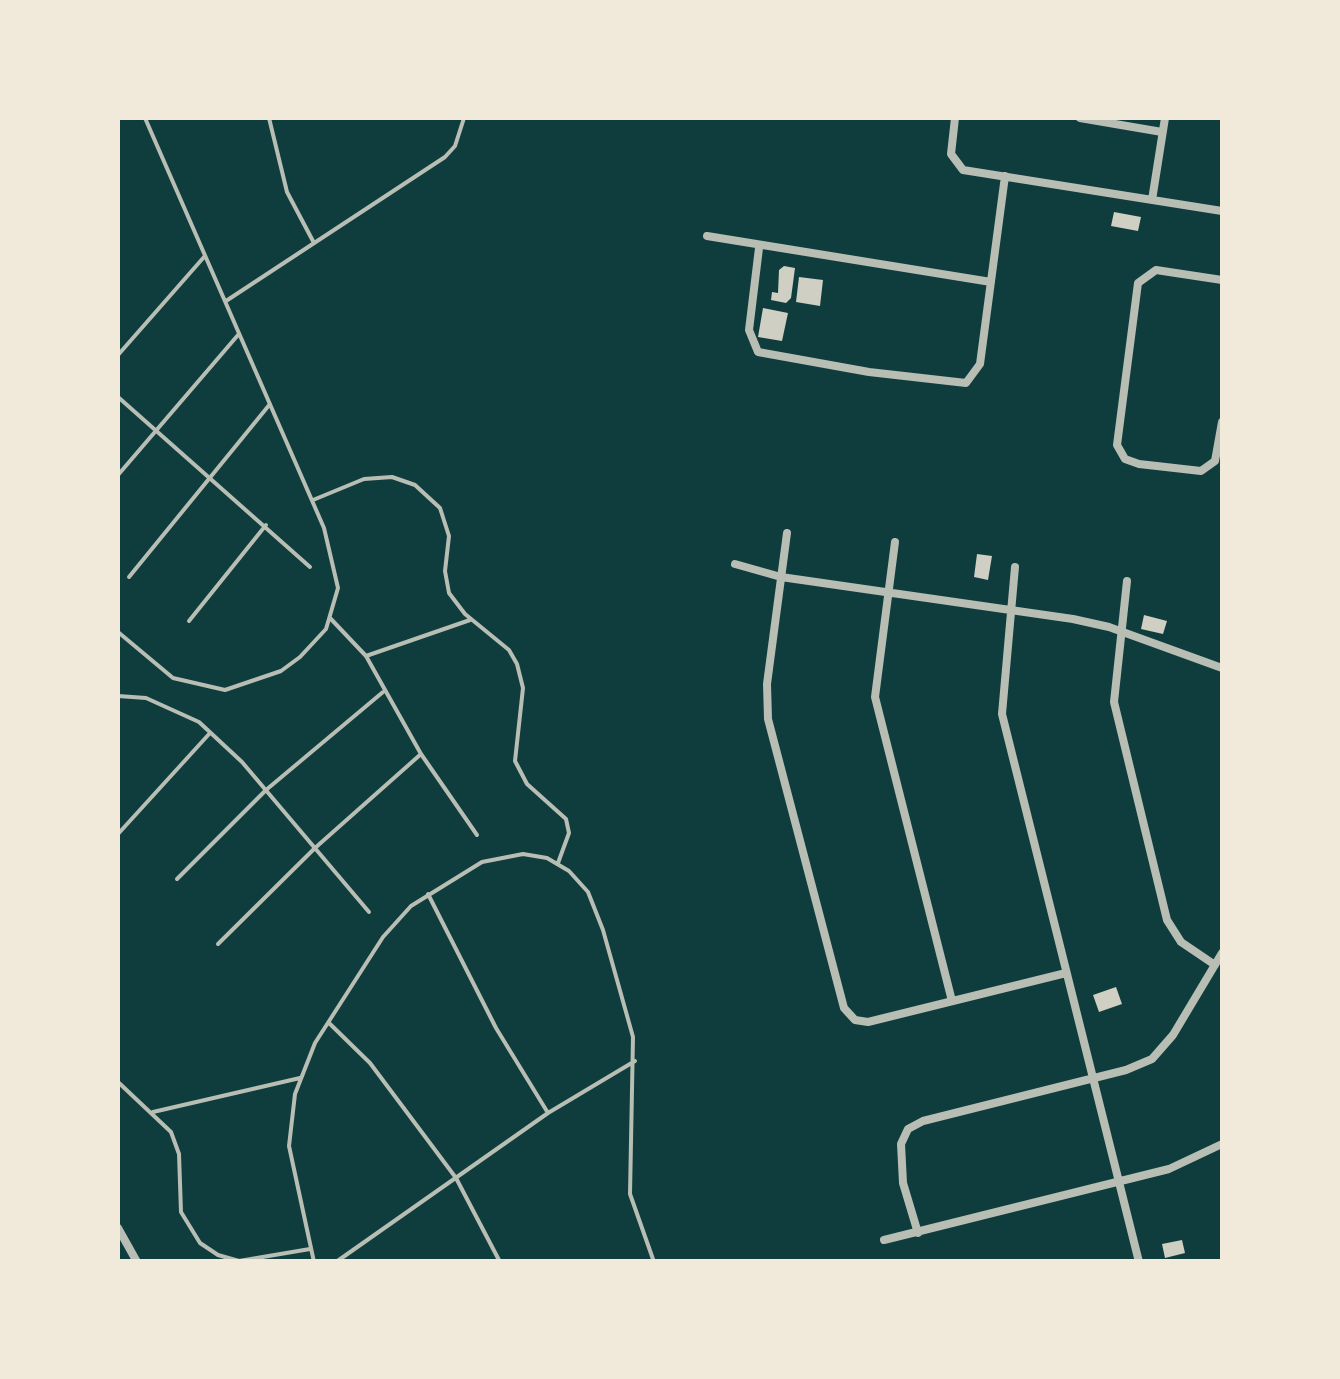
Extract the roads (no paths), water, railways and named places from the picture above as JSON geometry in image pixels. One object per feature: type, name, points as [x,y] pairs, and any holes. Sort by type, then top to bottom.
[{"type":"street","points":[[954,118],[950,148],[955,163],[968,172],[1222,211]]},
{"type":"street","points":[[1080,118],[1162,132]]},
{"type":"street","points":[[1152,200],[1165,118]]},
{"type":"street","points":[[760,248],[749,330],[754,349],[770,356],[952,384],[972,380],[980,364],[1005,176]]},
{"type":"street","points":[[707,236],[760,248],[992,282]]},
{"type":"street","points":[[1222,280],[1156,270],[1138,283],[1116,445],[1125,459],[1139,464],[1195,473],[1215,461],[1222,422]]},
{"type":"street","points":[[786,533],[768,719],[840,1000],[849,1016],[868,1022],[1066,973]]},
{"type":"street","points":[[895,542],[875,697],[952,1001]]},
{"type":"street","points":[[735,564],[781,577],[1012,610],[1121,632],[1222,666]]},
{"type":"street","points":[[1015,567],[1002,714],[1139,1262]]},
{"type":"street","points":[[1128,581],[1114,702],[1163,905],[1181,942],[1215,965]]},
{"type":"street","points":[[918,1233],[904,1183],[901,1144],[908,1129],[923,1121],[1141,1064],[1163,1049],[1222,953]]},
{"type":"street","points":[[884,1240],[1189,1163],[1222,1144]]},
{"type":"street","points":[[118,1228],[137,1262]]},
{"type":"lane","points":[[118,632],[173,678],[225,690],[290,664],[315,644],[330,618],[338,588],[337,568],[313,500],[145,118]]},
{"type":"lane","points":[[269,118],[288,192],[314,243]]},
{"type":"lane","points":[[226,301],[445,157],[455,146],[464,118]]},
{"type":"lane","points":[[118,354],[205,256]]},
{"type":"lane","points":[[118,475],[240,333]]},
{"type":"lane","points":[[118,398],[266,525],[310,568]]},
{"type":"lane","points":[[130,577],[270,404]]},
{"type":"lane","points":[[313,500],[379,476],[404,480],[426,492],[440,508],[448,528],[445,571],[449,593],[472,620],[495,636],[517,664],[523,688],[515,762],[527,784],[566,818],[569,833],[558,864]]},
{"type":"lane","points":[[188,621],[266,525]]},
{"type":"lane","points":[[330,618],[366,656],[421,754],[476,835]]},
{"type":"lane","points":[[366,656],[472,620]]},
{"type":"lane","points":[[177,879],[266,790],[383,692]]},
{"type":"lane","points":[[118,696],[146,698],[199,722],[266,790],[369,912]]},
{"type":"lane","points":[[118,834],[210,733]]},
{"type":"lane","points":[[218,944],[315,848],[421,754]]},
{"type":"lane","points":[[314,1262],[289,1146],[300,1078],[328,1022],[383,937],[428,894],[497,857],[532,855],[558,864],[580,881],[596,909],[628,1012],[635,1061],[630,1194],[654,1262]]},
{"type":"lane","points":[[428,894],[496,1028],[548,1114]]},
{"type":"lane","points":[[328,1022],[370,1063],[456,1178],[500,1262]]},
{"type":"lane","points":[[336,1262],[548,1114],[635,1061]]},
{"type":"lane","points":[[153,1112],[300,1078]]},
{"type":"lane","points":[[118,1082],[153,1112],[176,1143],[181,1212],[200,1242],[218,1255],[239,1261],[310,1249]]}]
